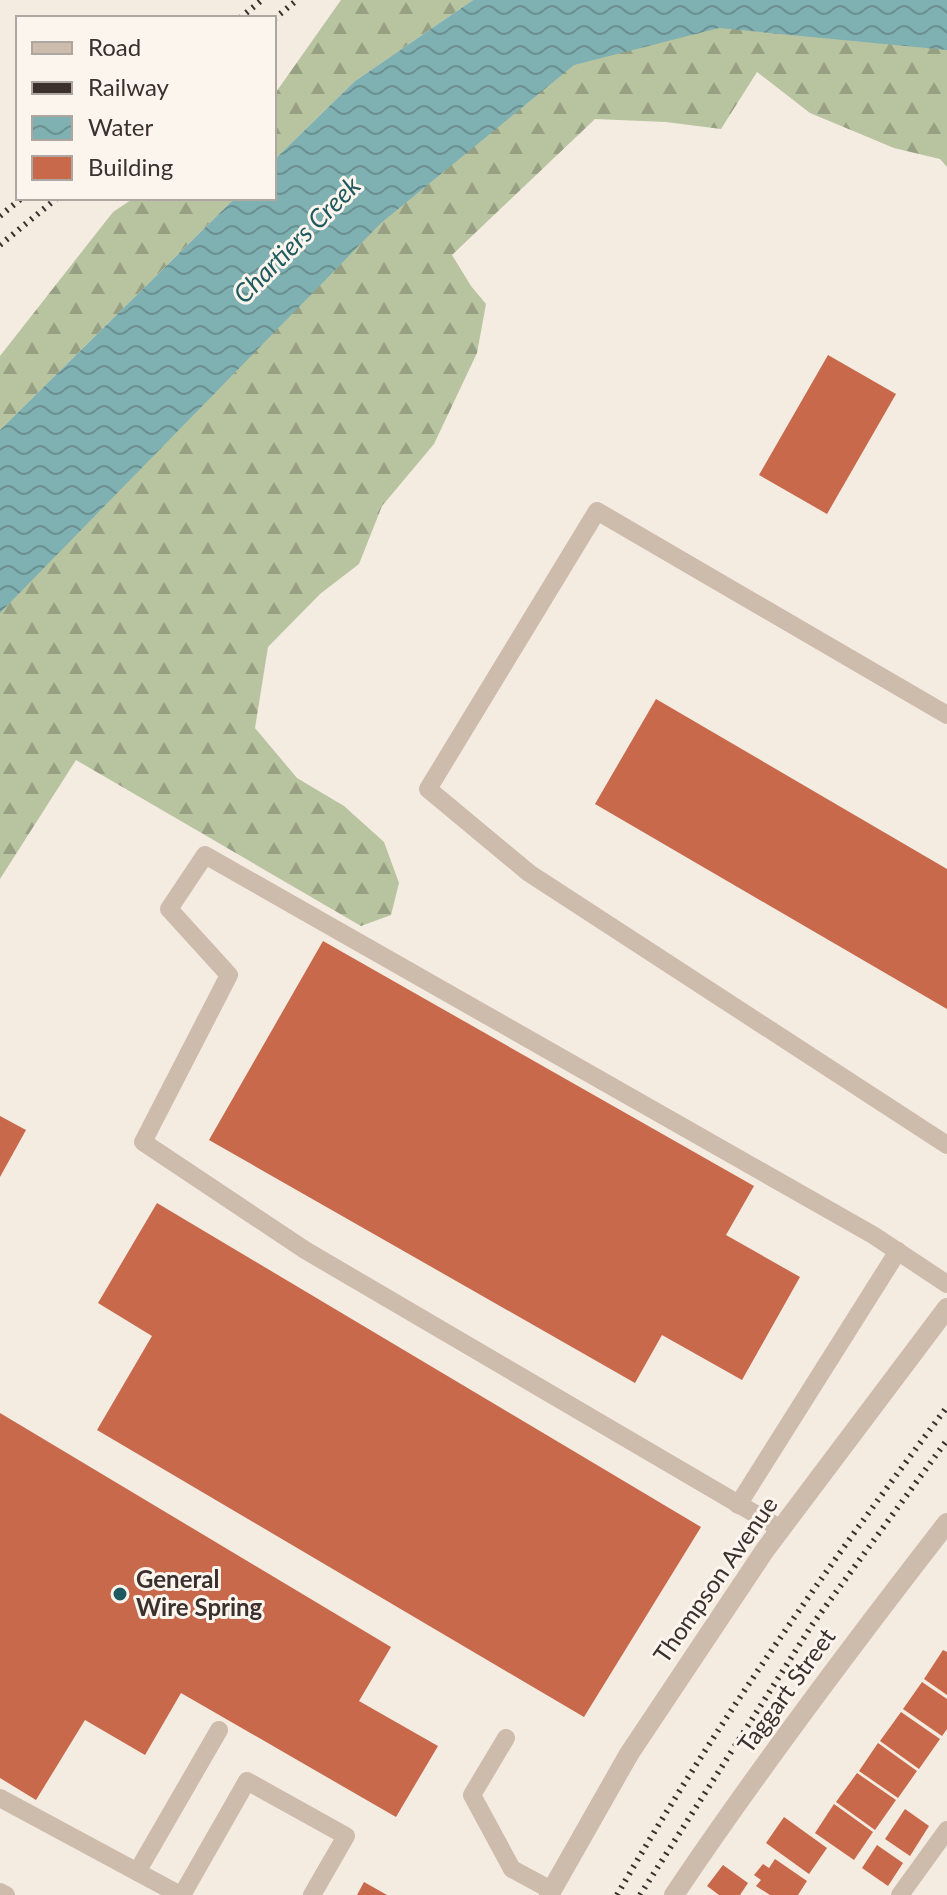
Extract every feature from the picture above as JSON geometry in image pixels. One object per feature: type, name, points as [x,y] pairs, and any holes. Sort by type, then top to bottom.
[{"type":"street","name":"Thompson Avenue","points":[[550,1892],[629,1754],[781,1529],[947,1308]]},
{"type":"street","name":"Taggart Street","points":[[674,1895],[829,1677],[947,1523]]},
{"type":"lane","points":[[944,1136],[529,873],[428,789],[597,511],[947,715]]},
{"type":"lane","points":[[781,1529],[305,1250],[143,1142],[229,975],[169,909],[205,855],[873,1235],[947,1284]]},
{"type":"lane","points":[[738,1505],[898,1251]]},
{"type":"lane","points":[[137,1872],[219,1730]]},
{"type":"lane","points":[[506,1738],[472,1795],[512,1869],[550,1892]]},
{"type":"lane","points":[[0,1798],[181,1895],[247,1781],[346,1836],[312,1895]]},
{"type":"lane","points":[[900,1895],[947,1830]]},
{"type":"lane","points":[[0,1892],[6,1895]]},
{"type":"green space","points":[[341,0],[473,0],[355,81],[276,158],[276,92]]},
{"type":"green space","points":[[720,18],[947,38],[947,167],[940,159],[894,148],[810,113],[757,72],[721,129],[666,122],[595,119],[452,255],[486,304],[477,353],[434,444],[382,506],[359,564],[320,594],[268,647],[255,728],[297,778],[344,806],[384,842],[399,883],[391,915],[361,926],[76,760],[0,879],[0,606],[384,209],[567,58]]},
{"type":"green space","points":[[131,200],[233,200],[0,430],[0,356],[113,212]]},
{"type":"water","name":"Chartiers Creek","points":[[473,0],[947,0],[947,50],[719,28],[574,65],[381,223],[0,613],[0,430],[233,200],[276,200],[276,158],[355,81]]},
{"type":"building","points":[[828,355],[896,394],[827,514],[759,475]]},
{"type":"building","points":[[656,699],[947,869],[947,1009],[595,804]]},
{"type":"building","points":[[323,941],[754,1186],[726,1235],[800,1277],[742,1380],[662,1335],[635,1383],[209,1140]]},
{"type":"building","points":[[0,1116],[26,1130],[0,1177]]},
{"type":"building","points":[[157,1203],[701,1527],[584,1717],[97,1430],[152,1336],[98,1303]]},
{"type":"building","points":[[0,1413],[391,1647],[359,1701],[438,1746],[396,1817],[181,1693],[145,1755],[85,1720],[36,1800],[0,1778]]},
{"type":"building","points":[[943,1650],[947,1652],[947,1695],[924,1679]]},
{"type":"building","points":[[922,1682],[947,1699],[947,1729],[942,1736],[903,1709]]},
{"type":"building","points":[[901,1712],[940,1739],[919,1769],[880,1741]]},
{"type":"building","points":[[878,1743],[917,1771],[898,1798],[859,1771]]},
{"type":"building","points":[[857,1773],[896,1800],[875,1830],[836,1802]]},
{"type":"building","points":[[834,1804],[873,1832],[854,1860],[815,1833]]},
{"type":"building","points":[[905,1809],[929,1826],[910,1856],[885,1839]]},
{"type":"building","points":[[784,1817],[827,1848],[809,1874],[766,1843]]},
{"type":"building","points":[[877,1845],[903,1863],[888,1886],[862,1868]]},
{"type":"building","points":[[775,1859],[807,1881],[798,1895],[770,1895],[756,1886],[761,1880],[754,1875],[763,1864],[769,1868]]},
{"type":"building","points":[[723,1865],[748,1883],[740,1895],[719,1895],[707,1886]]},
{"type":"building","points":[[364,1882],[387,1895],[357,1895]]},
{"type":"railway","points":[[242,16],[262,0]]},
{"type":"railway","points":[[276,17],[297,0]]},
{"type":"railway","points":[[0,216],[20,200]]},
{"type":"railway","points":[[0,245],[55,200]]},
{"type":"railway","points":[[617,1895],[693,1769],[774,1646],[947,1407]]},
{"type":"railway","points":[[640,1895],[812,1625],[947,1440]]},
{"type":"place","name":"General Wire Spring","points":[[120,1594]]}]
